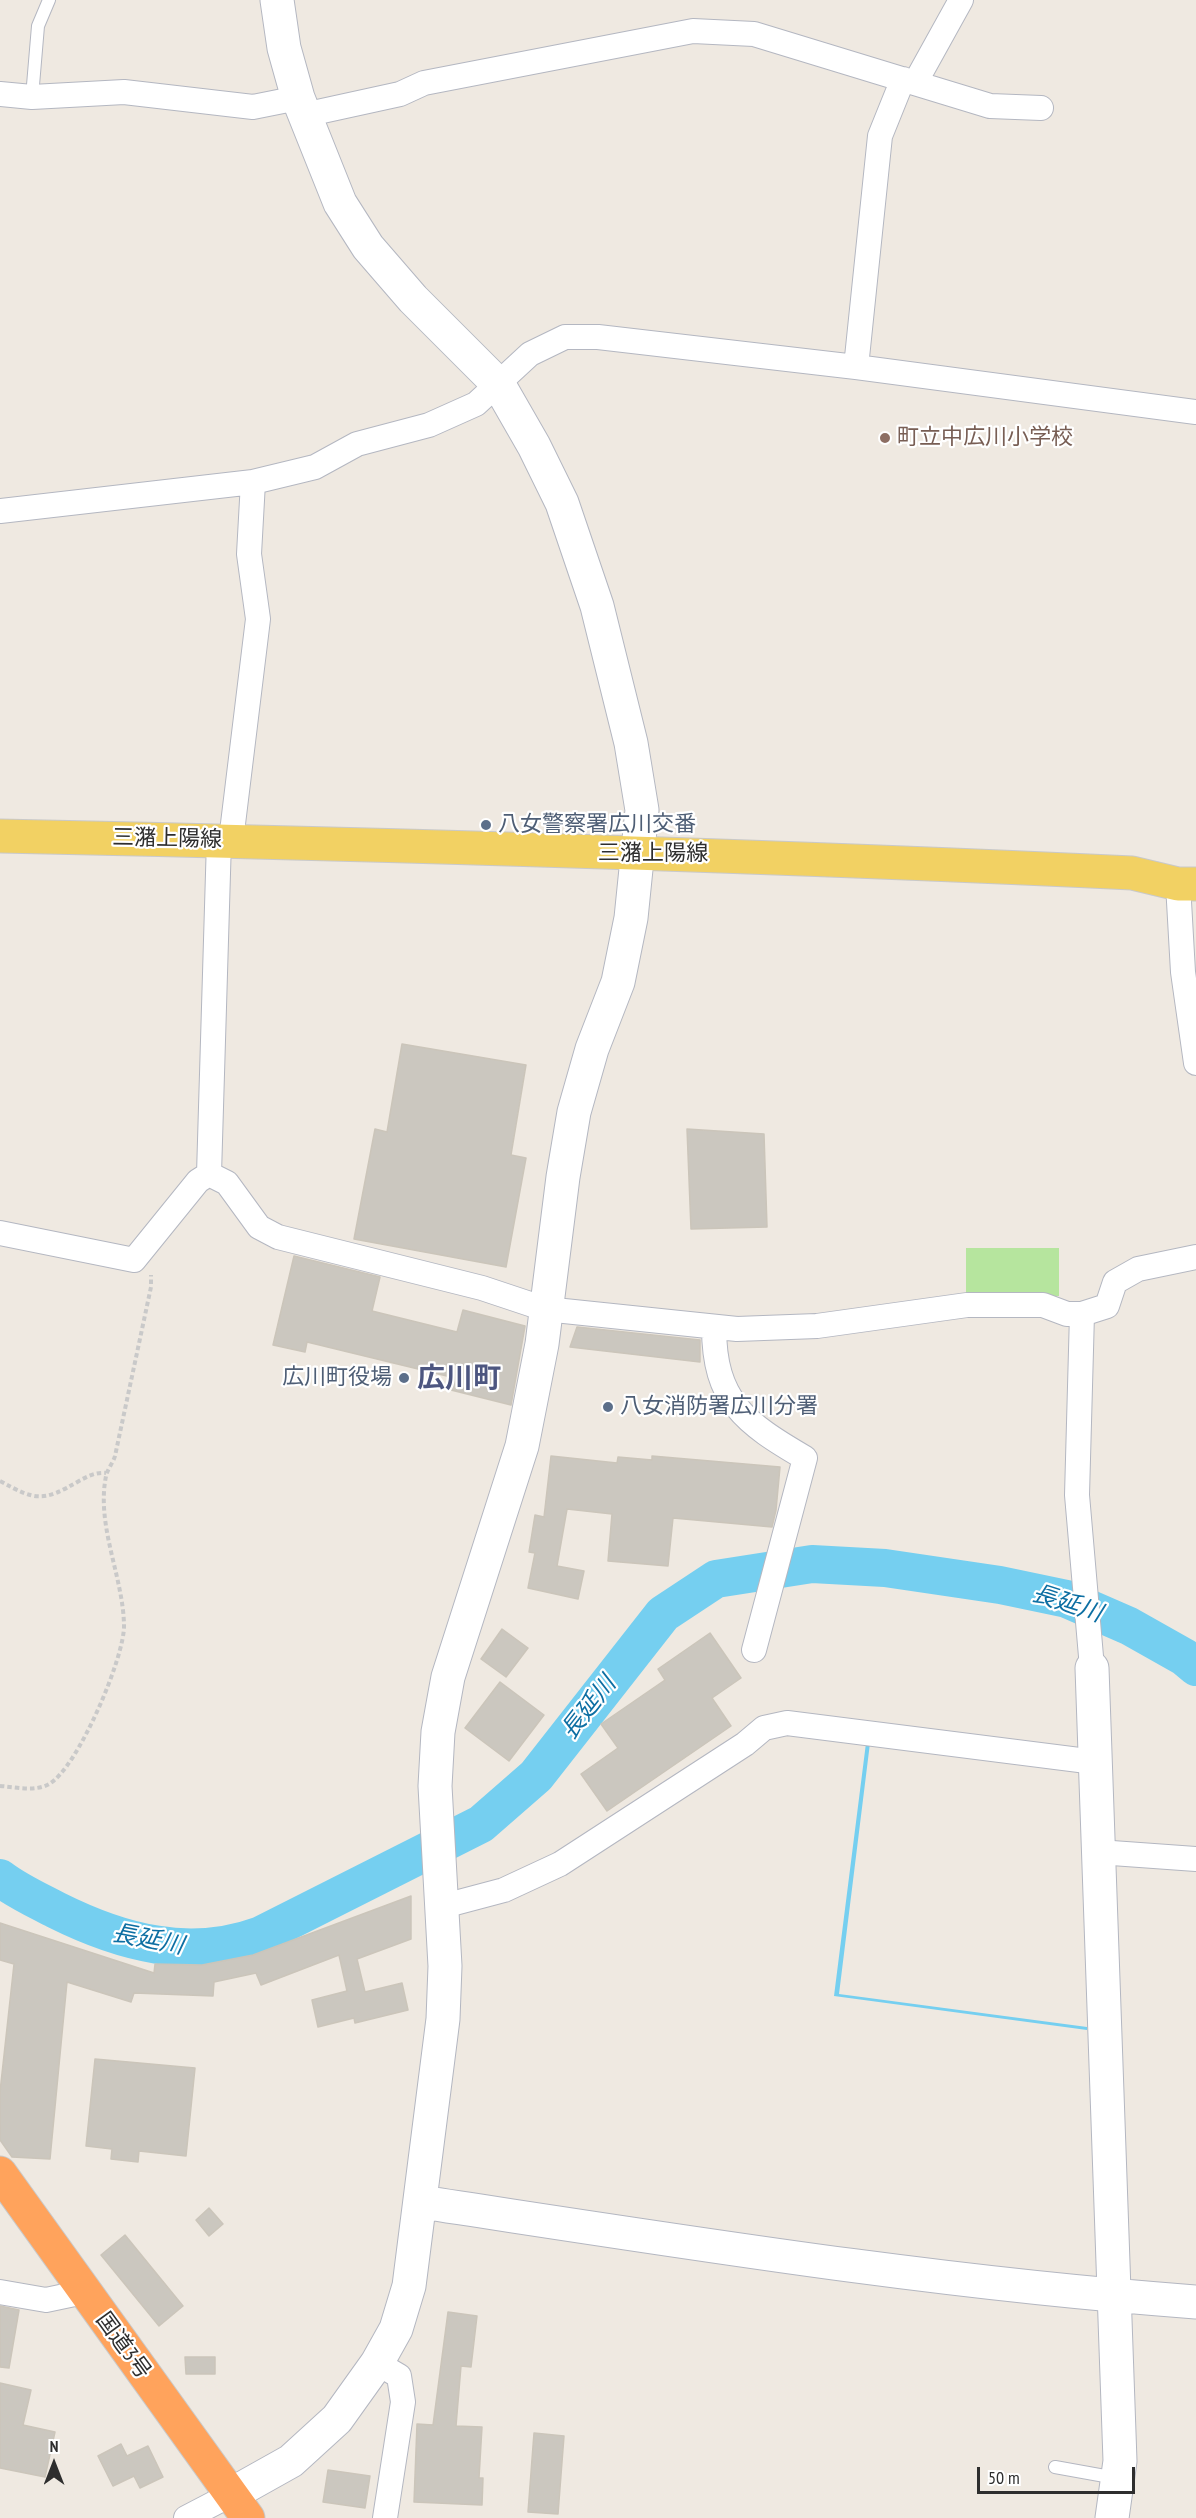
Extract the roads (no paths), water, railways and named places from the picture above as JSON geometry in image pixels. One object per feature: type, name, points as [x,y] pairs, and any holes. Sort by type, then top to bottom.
[{"type":"highway","name":"国道3号","points":[[0,2173],[240,2506]]},
{"type":"main road","name":"三潴上陽線","points":[[0,836],[225,840],[637,855],[723,854],[1132,873],[1187,884]]},
{"type":"street","points":[[186,2518],[240,2506],[337,2419],[377,2362],[396,2329],[410,2286],[443,2019],[445,1966],[435,1786],[438,1732],[446,1688],[464,1621],[522,1446],[542,1344],[545,1309],[574,1112],[592,1049],[618,982],[631,918],[642,810],[631,743],[597,606],[562,502],[534,446],[499,385],[413,299],[368,247],[340,203],[301,107],[284,48],[277,0]]},
{"type":"street","points":[[856,367],[880,136],[909,81],[961,0]]},
{"type":"street","points":[[0,94],[32,97],[124,92],[253,107],[301,107],[400,94],[424,83],[693,31],[754,34],[990,106],[1041,108]]},
{"type":"street","points":[[0,511],[253,482],[315,467],[357,444],[429,425],[476,404],[530,354],[564,337],[598,337],[856,367],[1196,412]]},
{"type":"street","points":[[209,1174],[225,840],[258,619],[249,554],[253,482]]},
{"type":"street","points":[[1187,884],[1183,972],[1196,1064]]},
{"type":"street","points":[[0,1233],[134,1260],[198,1180],[209,1174]]},
{"type":"street","points":[[209,1174],[227,1183],[259,1227],[278,1237],[482,1288],[545,1309],[737,1329],[818,1326],[967,1305],[1043,1305],[1067,1314],[1082,1314],[1107,1306],[1116,1282],[1138,1269],[1196,1257]]},
{"type":"street","points":[[1082,1314],[1077,1495],[1091,1653],[1120,2461],[1112,2518]]},
{"type":"street","points":[[714,1327],[714,1355],[723,1387],[742,1416],[770,1438],[805,1458],[754,1650]]},
{"type":"street","points":[[440,1907],[504,1890],[560,1864],[745,1744],[764,1728],[787,1722],[1095,1762]]},
{"type":"street","points":[[1098,1852],[1196,1859]]},
{"type":"street","points":[[421,2202],[834,2265],[1113,2296],[1196,2302]]},
{"type":"street","points":[[0,2292],[46,2300],[84,2292]]},
{"type":"street","points":[[377,2362],[399,2376],[403,2402],[385,2518]]},
{"type":"lane","points":[[32,97],[38,26],[49,0]]},
{"type":"lane","points":[[1055,2467],[1118,2478]]},
{"type":"water","points":[[866,1743],[870,1743],[839,1994],[1087,2027],[1087,2030],[834,1996]]},
{"type":"waterway","name":"長延川","points":[[0,1878],[27,1895],[81,1922],[157,1945],[208,1947],[235,1943],[261,1935],[481,1824],[536,1776],[663,1614],[716,1579],[812,1564],[885,1568],[1000,1585],[1067,1599],[1129,1626],[1184,1657],[1196,1667]]},
{"type":"place","name":"町立中広川小学校","points":[[885,438]]},
{"type":"place","name":"八女警察署広川交番","points":[[486,825]]},
{"type":"place","name":"広川町役場","points":[[404,1378]]},
{"type":"place","name":"八女消防署広川分署","points":[[608,1407]]},
{"type":"district","name":"広川町","points":[[459,1379]]}]
